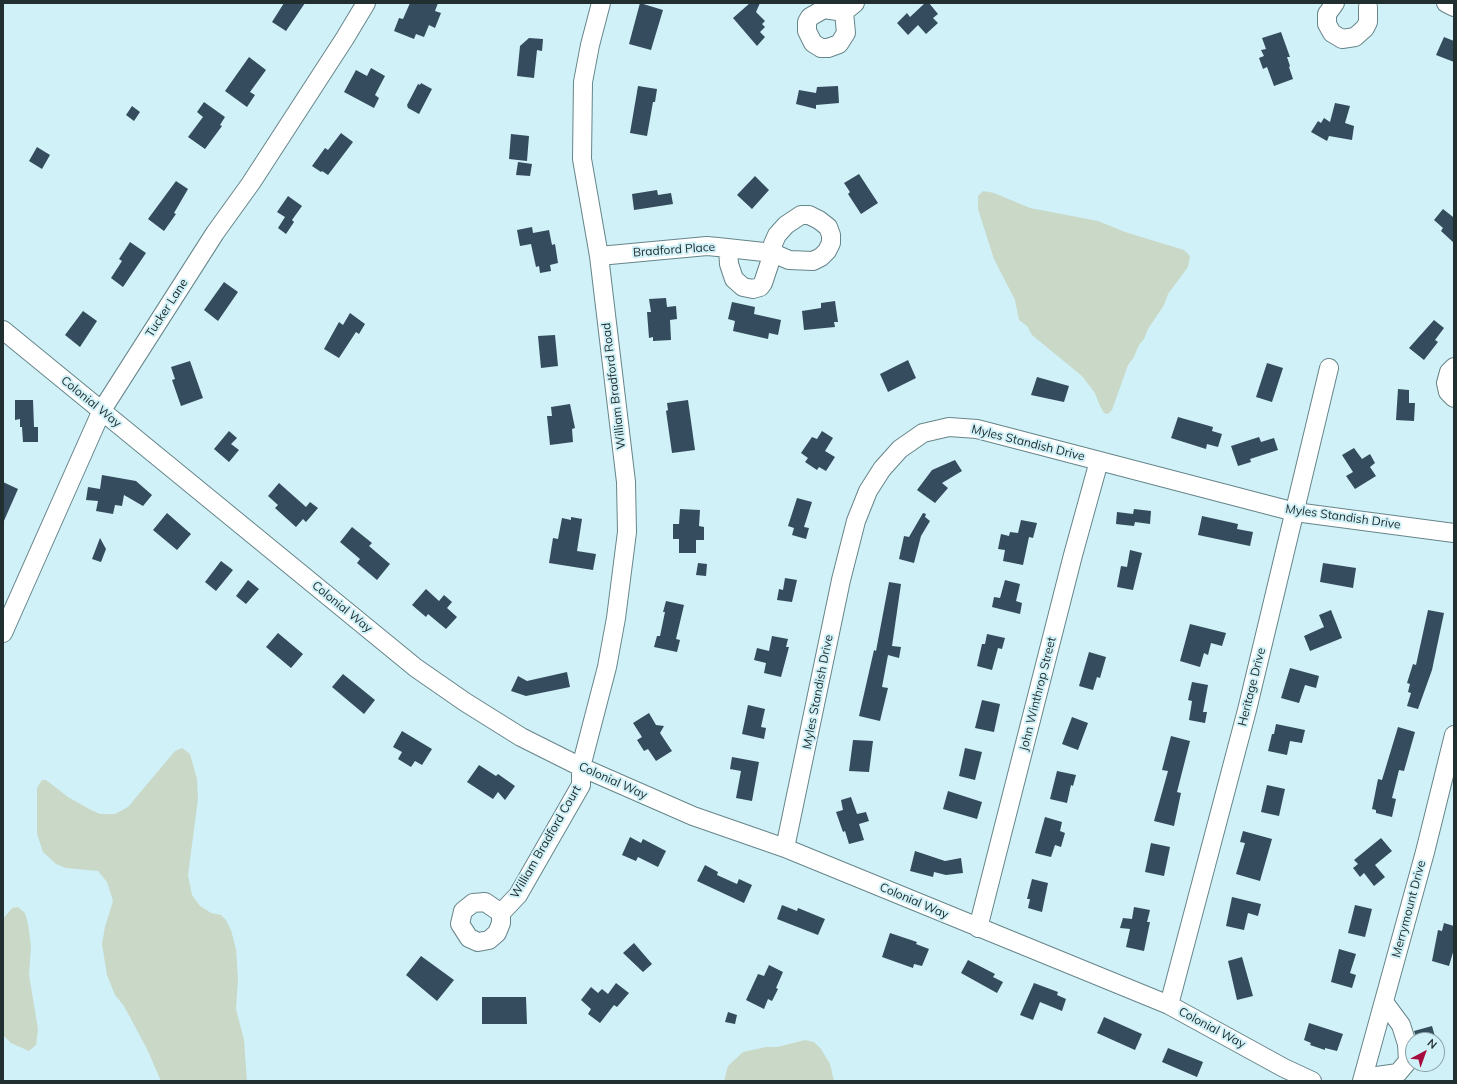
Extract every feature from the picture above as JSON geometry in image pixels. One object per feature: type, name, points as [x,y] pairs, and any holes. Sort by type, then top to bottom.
[{"type":"street","name":"Tucker Lane","points":[[3,633],[102,410],[215,232],[251,183],[366,3]]},
{"type":"street","name":"William Bradford Road","points":[[581,767],[607,667],[616,618],[627,532],[626,482],[599,256],[584,173],[582,130],[583,82],[593,32],[601,3]]},
{"type":"street","points":[[1335,3],[1327,14],[1327,24],[1332,33],[1342,39],[1351,38],[1361,33],[1368,22],[1371,4]]},
{"type":"street","points":[[1446,3],[1454,7]]},
{"type":"street","name":"Bradford Place","points":[[599,256],[701,247],[728,248],[773,254],[764,283],[758,288],[750,289],[740,285],[732,274],[728,264],[728,248]]},
{"type":"street","name":"Colonial Way","points":[[3,330],[416,668],[464,702],[521,737],[581,767],[693,816],[785,848],[1169,1005],[1284,1068],[1312,1081]]},
{"type":"street","points":[[1454,367],[1449,372],[1446,383],[1448,392],[1454,398]]},
{"type":"street","name":"Heritage Drive","points":[[1169,1005],[1247,710],[1329,368]]},
{"type":"street","name":"Myles Standish Drive","points":[[785,848],[841,580],[854,528],[868,491],[882,469],[894,455],[915,438],[931,430],[949,427],[977,429],[1295,512],[1454,533]]},
{"type":"street","name":"John Winthrop Street","points":[[978,928],[1073,555],[1099,461]]},
{"type":"street","name":"Merrymount Drive","points":[[1363,1079],[1425,852],[1454,736]]},
{"type":"street","name":"William Bradford Court","points":[[501,914],[518,895],[581,786],[581,767]]},
{"type":"street","points":[[1363,1079],[1398,1073],[1408,1061],[1407,1044],[1401,1025],[1384,1002]]},
{"type":"green space","points":[[983,191],[994,193],[1030,208],[1098,221],[1125,232],[1184,250],[1190,256],[1188,267],[1168,294],[1164,305],[1148,329],[1134,357],[1128,365],[1112,410],[1108,414],[1104,413],[1095,393],[1082,376],[1032,335],[1027,326],[1019,320],[1015,300],[994,259],[978,209],[978,196]]},
{"type":"green space","points":[[182,748],[190,754],[197,779],[198,799],[188,875],[192,895],[200,906],[211,913],[221,915],[226,920],[231,930],[236,949],[238,979],[236,1009],[244,1040],[247,1081],[161,1081],[147,1049],[124,1006],[115,995],[107,975],[102,944],[105,927],[113,901],[107,882],[98,871],[66,868],[56,864],[43,852],[37,834],[37,788],[42,780],[46,780],[68,797],[89,809],[100,814],[115,814],[128,807],[175,751]]},
{"type":"green space","points":[[18,907],[25,913],[28,924],[31,946],[29,975],[38,1029],[36,1045],[29,1051],[11,1043],[3,1035],[3,919],[12,908]]},
{"type":"green space","points":[[805,1040],[814,1042],[821,1049],[830,1064],[834,1081],[724,1081],[728,1066],[743,1052],[766,1047],[777,1047]]},
{"type":"building","points":[[284,3],[305,3],[286,31],[272,22]]},
{"type":"building","points":[[410,3],[438,3],[435,11],[441,13],[435,28],[429,25],[424,37],[416,34],[414,39],[394,31],[399,18],[403,19]]},
{"type":"building","points":[[640,3],[663,10],[651,50],[629,44]]},
{"type":"building","points":[[750,3],[760,3],[756,12],[765,21],[762,24],[765,27],[760,32],[765,37],[757,46],[733,18]]},
{"type":"building","points":[[925,3],[929,3],[938,14],[933,18],[938,23],[926,34],[918,25],[908,35],[897,23],[907,13],[910,17]]},
{"type":"building","points":[[1281,32],[1290,57],[1287,57],[1293,79],[1274,86],[1267,67],[1263,69],[1259,58],[1264,56],[1261,50],[1266,49],[1262,38]]},
{"type":"building","points":[[1444,37],[1454,41],[1454,62],[1436,55]]},
{"type":"building","points":[[529,38],[543,39],[542,51],[537,50],[534,78],[517,76],[520,46]]},
{"type":"building","points":[[249,57],[266,70],[250,92],[255,95],[247,107],[225,91]]},
{"type":"building","points":[[371,68],[385,76],[375,95],[379,98],[374,108],[344,92],[356,70],[367,76]]},
{"type":"building","points":[[421,83],[432,89],[419,114],[408,108],[407,105],[418,84],[420,85]]},
{"type":"building","points":[[638,86],[657,89],[655,102],[653,102],[647,136],[630,133]]},
{"type":"building","points":[[838,86],[839,103],[816,105],[816,109],[796,104],[799,90],[816,93],[817,87]]},
{"type":"building","points":[[204,102],[225,117],[220,125],[222,126],[205,149],[188,137],[203,117],[197,112]]},
{"type":"building","points":[[1335,103],[1350,106],[1345,123],[1354,126],[1352,140],[1329,136],[1327,141],[1311,132],[1318,121],[1321,123],[1324,118],[1330,122]]},
{"type":"building","points":[[132,106],[140,112],[134,121],[126,115]]},
{"type":"building","points":[[341,133],[353,142],[328,175],[312,166],[325,148],[328,150]]},
{"type":"building","points":[[511,134],[529,136],[527,161],[509,159]]},
{"type":"building","points":[[37,147],[50,155],[42,169],[29,161]]},
{"type":"building","points":[[518,162],[532,164],[530,176],[516,175]]},
{"type":"building","points":[[859,174],[878,203],[861,214],[848,194],[850,192],[844,183]]},
{"type":"building","points":[[755,176],[769,190],[752,209],[737,195]]},
{"type":"building","points":[[176,181],[188,189],[174,213],[176,214],[164,231],[148,219]]},
{"type":"building","points":[[657,190],[658,195],[671,193],[673,204],[634,210],[632,194]]},
{"type":"building","points":[[288,196],[302,206],[292,220],[294,222],[286,234],[278,228],[285,217],[277,212]]},
{"type":"building","points":[[1443,209],[1453,217],[1454,216],[1454,243],[1441,231],[1443,228],[1434,220]]},
{"type":"building","points":[[532,227],[533,233],[549,230],[552,245],[555,244],[558,263],[550,265],[551,271],[540,273],[539,266],[536,267],[531,244],[520,246],[517,230]]},
{"type":"building","points":[[130,242],[146,253],[123,287],[111,278],[122,261],[119,259]]},
{"type":"building","points":[[224,282],[238,292],[218,321],[204,310]]},
{"type":"building","points":[[666,298],[667,307],[676,306],[677,319],[670,320],[671,340],[653,341],[653,337],[649,338],[647,312],[651,312],[649,299]]},
{"type":"building","points":[[835,301],[838,322],[834,322],[835,327],[804,330],[802,311],[821,308],[821,303]]},
{"type":"building","points":[[732,302],[755,307],[754,314],[781,320],[778,335],[769,333],[768,339],[733,331],[735,321],[728,319]]},
{"type":"building","points":[[83,311],[97,321],[80,347],[65,335]]},
{"type":"building","points":[[350,313],[365,324],[359,334],[356,332],[339,358],[324,349],[339,322],[343,325]]},
{"type":"building","points":[[1434,320],[1444,328],[1435,340],[1438,342],[1424,360],[1409,348]]},
{"type":"building","points":[[555,335],[558,366],[541,368],[538,336]]},
{"type":"building","points":[[908,360],[916,378],[888,392],[880,374]]},
{"type":"building","points":[[190,361],[203,398],[181,406],[172,380],[175,379],[171,367]]},
{"type":"building","points":[[1267,363],[1283,368],[1272,402],[1256,397]]},
{"type":"building","points":[[1037,377],[1069,386],[1064,402],[1031,395]]},
{"type":"building","points":[[1398,389],[1409,390],[1409,403],[1415,403],[1414,421],[1396,420]]},
{"type":"building","points":[[15,400],[33,400],[34,427],[38,427],[38,442],[23,442],[20,419],[15,420]]},
{"type":"building","points":[[688,400],[695,450],[672,453],[666,411],[668,410],[667,403]]},
{"type":"building","points":[[570,404],[575,428],[572,429],[573,442],[550,445],[547,416],[552,416],[551,407]]},
{"type":"building","points":[[1178,417],[1213,427],[1212,431],[1222,434],[1218,447],[1207,444],[1206,449],[1171,438]]},
{"type":"building","points":[[229,431],[237,438],[231,444],[239,450],[229,462],[214,449]]},
{"type":"building","points":[[822,431],[833,438],[825,451],[835,457],[826,471],[819,467],[817,470],[805,462],[808,458],[801,453],[812,437],[817,439]]},
{"type":"building","points":[[1259,437],[1261,442],[1274,438],[1278,450],[1250,459],[1251,462],[1238,466],[1231,446]]},
{"type":"building","points":[[1354,448],[1362,459],[1370,454],[1375,463],[1370,467],[1376,476],[1355,489],[1346,476],[1353,472],[1342,455]]},
{"type":"building","points":[[955,460],[962,471],[942,483],[948,488],[935,503],[917,490],[932,470]]},
{"type":"building","points":[[102,475],[136,481],[152,495],[143,506],[124,495],[122,506],[115,505],[113,514],[96,511],[98,501],[86,500],[88,487],[100,489]]},
{"type":"building","points":[[3,482],[18,489],[3,523]]},
{"type":"building","points":[[279,483],[306,507],[310,502],[318,508],[306,522],[303,519],[296,527],[275,508],[278,505],[268,496]]},
{"type":"building","points":[[797,498],[812,502],[804,527],[809,528],[806,539],[792,535],[794,528],[788,526]]},
{"type":"building","points":[[680,509],[700,510],[699,526],[704,527],[704,540],[696,540],[696,553],[679,553],[679,539],[673,539],[673,524],[679,524]]},
{"type":"building","points":[[1134,509],[1151,511],[1150,524],[1135,522],[1134,526],[1116,524],[1117,512],[1133,514]]},
{"type":"building","points":[[167,513],[191,534],[177,550],[153,530]]},
{"type":"building","points":[[923,513],[926,514],[925,517],[930,521],[921,536],[914,563],[899,559],[904,536],[909,537]]},
{"type":"building","points":[[1202,516],[1238,524],[1237,529],[1253,532],[1250,546],[1198,535]]},
{"type":"building","points":[[571,517],[582,519],[577,551],[596,554],[593,570],[549,563],[553,538],[558,539],[562,518],[571,520]]},
{"type":"building","points":[[1021,520],[1037,523],[1033,538],[1029,537],[1023,565],[1003,561],[1005,550],[998,549],[1001,534],[1009,536],[1010,532],[1018,533]]},
{"type":"building","points":[[352,527],[372,543],[369,546],[390,564],[377,580],[357,563],[360,559],[340,542]]},
{"type":"building","points":[[100,538],[106,549],[101,562],[92,559]]},
{"type":"building","points":[[1130,550],[1142,553],[1133,590],[1117,587],[1121,566],[1127,567]]},
{"type":"building","points":[[221,561],[233,570],[216,591],[205,582]]},
{"type":"building","points":[[698,563],[707,564],[706,576],[696,575]]},
{"type":"building","points":[[1323,563],[1356,568],[1353,588],[1320,582]]},
{"type":"building","points":[[785,578],[797,580],[792,602],[777,600],[779,589],[783,590]]},
{"type":"building","points":[[248,580],[259,589],[246,604],[236,596]]},
{"type":"building","points":[[1005,580],[1020,584],[1016,601],[1022,603],[1020,614],[992,607],[994,597],[1000,598]]},
{"type":"building","points":[[889,582],[901,584],[892,646],[901,647],[899,658],[888,655],[882,687],[888,688],[880,721],[859,716],[874,650],[876,651]]},
{"type":"building","points":[[426,589],[439,601],[444,595],[452,602],[447,608],[457,617],[446,629],[428,614],[426,617],[412,605]]},
{"type":"building","points":[[666,601],[684,605],[676,639],[680,640],[677,652],[654,647],[657,636],[660,636]]},
{"type":"building","points":[[1331,610],[1342,638],[1310,651],[1304,636],[1324,627],[1319,615]]},
{"type":"building","points":[[1428,610],[1444,613],[1432,670],[1418,709],[1407,706],[1411,693],[1408,692],[1410,684],[1407,683],[1413,664],[1416,665]]},
{"type":"building","points":[[1190,624],[1226,633],[1222,646],[1211,643],[1208,655],[1204,653],[1200,667],[1180,661]]},
{"type":"building","points":[[278,633],[303,654],[291,668],[266,647]]},
{"type":"building","points":[[987,634],[1005,638],[1002,649],[998,648],[992,670],[977,666],[982,644],[985,644]]},
{"type":"building","points":[[772,636],[788,639],[786,647],[789,647],[781,677],[764,673],[766,663],[754,660],[757,648],[769,651]]},
{"type":"building","points":[[1089,652],[1106,657],[1100,678],[1097,677],[1093,690],[1079,686]]},
{"type":"building","points":[[1290,668],[1319,676],[1316,688],[1305,685],[1299,703],[1281,698]]},
{"type":"building","points":[[567,672],[570,687],[526,696],[511,691],[518,676],[527,681]]},
{"type":"building","points":[[343,674],[375,700],[364,714],[332,687]]},
{"type":"building","points":[[1192,682],[1208,685],[1203,712],[1207,712],[1205,723],[1189,720],[1192,701],[1188,700]]},
{"type":"building","points":[[982,700],[1000,704],[994,732],[975,728]]},
{"type":"building","points":[[748,705],[765,709],[761,727],[766,728],[764,739],[742,734]]},
{"type":"building","points":[[649,713],[656,725],[664,726],[660,733],[672,751],[656,761],[648,749],[644,751],[637,740],[642,737],[633,723]]},
{"type":"building","points":[[1072,717],[1088,723],[1078,750],[1062,744]]},
{"type":"building","points":[[1276,724],[1305,730],[1302,743],[1290,741],[1287,755],[1268,751]]},
{"type":"building","points":[[1398,727],[1415,732],[1404,771],[1399,770],[1392,798],[1396,799],[1392,817],[1376,813],[1376,810],[1372,809],[1378,779],[1382,780]]},
{"type":"building","points":[[402,731],[432,749],[422,765],[415,761],[411,767],[398,759],[402,752],[393,747]]},
{"type":"building","points":[[1171,736],[1190,741],[1177,792],[1181,793],[1174,826],[1154,821],[1168,771],[1162,770]]},
{"type":"building","points":[[853,740],[873,741],[869,772],[849,771]]},
{"type":"building","points":[[965,748],[982,752],[975,780],[959,776]]},
{"type":"building","points":[[732,757],[759,762],[752,801],[736,798],[741,771],[730,769]]},
{"type":"building","points":[[479,765],[496,776],[498,774],[515,786],[505,800],[498,792],[493,799],[467,782]]},
{"type":"building","points":[[1057,771],[1076,775],[1073,786],[1071,785],[1067,803],[1050,799]]},
{"type":"building","points":[[1267,785],[1285,789],[1279,816],[1261,812]]},
{"type":"building","points":[[948,791],[982,802],[977,819],[943,809]]},
{"type":"building","points":[[851,797],[857,814],[866,812],[869,821],[859,824],[864,840],[849,844],[836,812],[843,810],[841,800]]},
{"type":"building","points":[[1045,817],[1062,822],[1060,831],[1065,833],[1061,847],[1055,845],[1051,857],[1035,853]]},
{"type":"building","points":[[1243,831],[1272,839],[1260,881],[1236,874],[1245,843],[1240,842]]},
{"type":"building","points":[[630,837],[641,843],[643,839],[666,851],[658,867],[638,857],[636,861],[622,855]]},
{"type":"building","points":[[1381,838],[1392,851],[1375,865],[1385,877],[1374,886],[1364,873],[1360,877],[1353,868],[1358,864],[1354,860]]},
{"type":"building","points":[[1151,843],[1170,847],[1164,876],[1145,872]]},
{"type":"building","points":[[915,851],[945,861],[961,858],[963,873],[946,875],[934,872],[933,877],[910,871]]},
{"type":"building","points":[[705,865],[718,872],[717,875],[737,884],[739,879],[752,885],[744,903],[697,881]]},
{"type":"building","points":[[1032,879],[1048,883],[1042,912],[1028,908],[1030,899],[1027,899]]},
{"type":"building","points":[[1232,897],[1261,904],[1258,916],[1248,913],[1244,930],[1226,926]]},
{"type":"building","points":[[782,905],[797,911],[798,908],[825,919],[818,935],[777,919]]},
{"type":"building","points":[[1355,905],[1372,909],[1365,937],[1348,933]]},
{"type":"building","points":[[1134,907],[1150,910],[1147,922],[1150,922],[1144,951],[1126,947],[1130,929],[1120,928],[1123,918],[1132,919]]},
{"type":"building","points":[[1444,923],[1454,926],[1454,949],[1449,966],[1432,961],[1438,930],[1442,931]]},
{"type":"building","points":[[890,933],[917,942],[916,944],[929,949],[922,966],[914,964],[913,968],[882,957]]},
{"type":"building","points":[[634,943],[652,964],[643,972],[623,953]]},
{"type":"building","points":[[1339,949],[1356,954],[1350,973],[1356,975],[1352,988],[1331,982]]},
{"type":"building","points":[[421,956],[454,980],[437,1001],[406,975]]},
{"type":"building","points":[[1242,957],[1253,996],[1237,1000],[1228,961]]},
{"type":"building","points":[[968,960],[995,974],[993,977],[1003,982],[997,993],[961,973]]},
{"type":"building","points":[[769,965],[783,972],[776,988],[778,989],[772,1001],[768,999],[764,1009],[746,1000],[758,974],[764,976]]},
{"type":"building","points":[[616,983],[629,993],[617,1007],[614,1005],[600,1023],[588,1014],[591,1009],[581,1000],[591,987],[598,993],[602,989],[608,994]]},
{"type":"building","points":[[1034,983],[1058,992],[1057,995],[1066,999],[1062,1011],[1040,1002],[1033,1020],[1020,1015]]},
{"type":"building","points":[[482,997],[526,997],[527,1024],[482,1024]]},
{"type":"building","points":[[728,1012],[737,1015],[735,1024],[725,1022]]},
{"type":"building","points":[[1104,1017],[1142,1034],[1135,1050],[1097,1033]]},
{"type":"building","points":[[1309,1023],[1343,1034],[1337,1051],[1325,1048],[1325,1050],[1310,1045],[1311,1043],[1304,1040]]},
{"type":"building","points":[[1432,1026],[1434,1032],[1414,1032]]},
{"type":"building","points":[[1168,1048],[1203,1062],[1197,1077],[1162,1062]]}]
